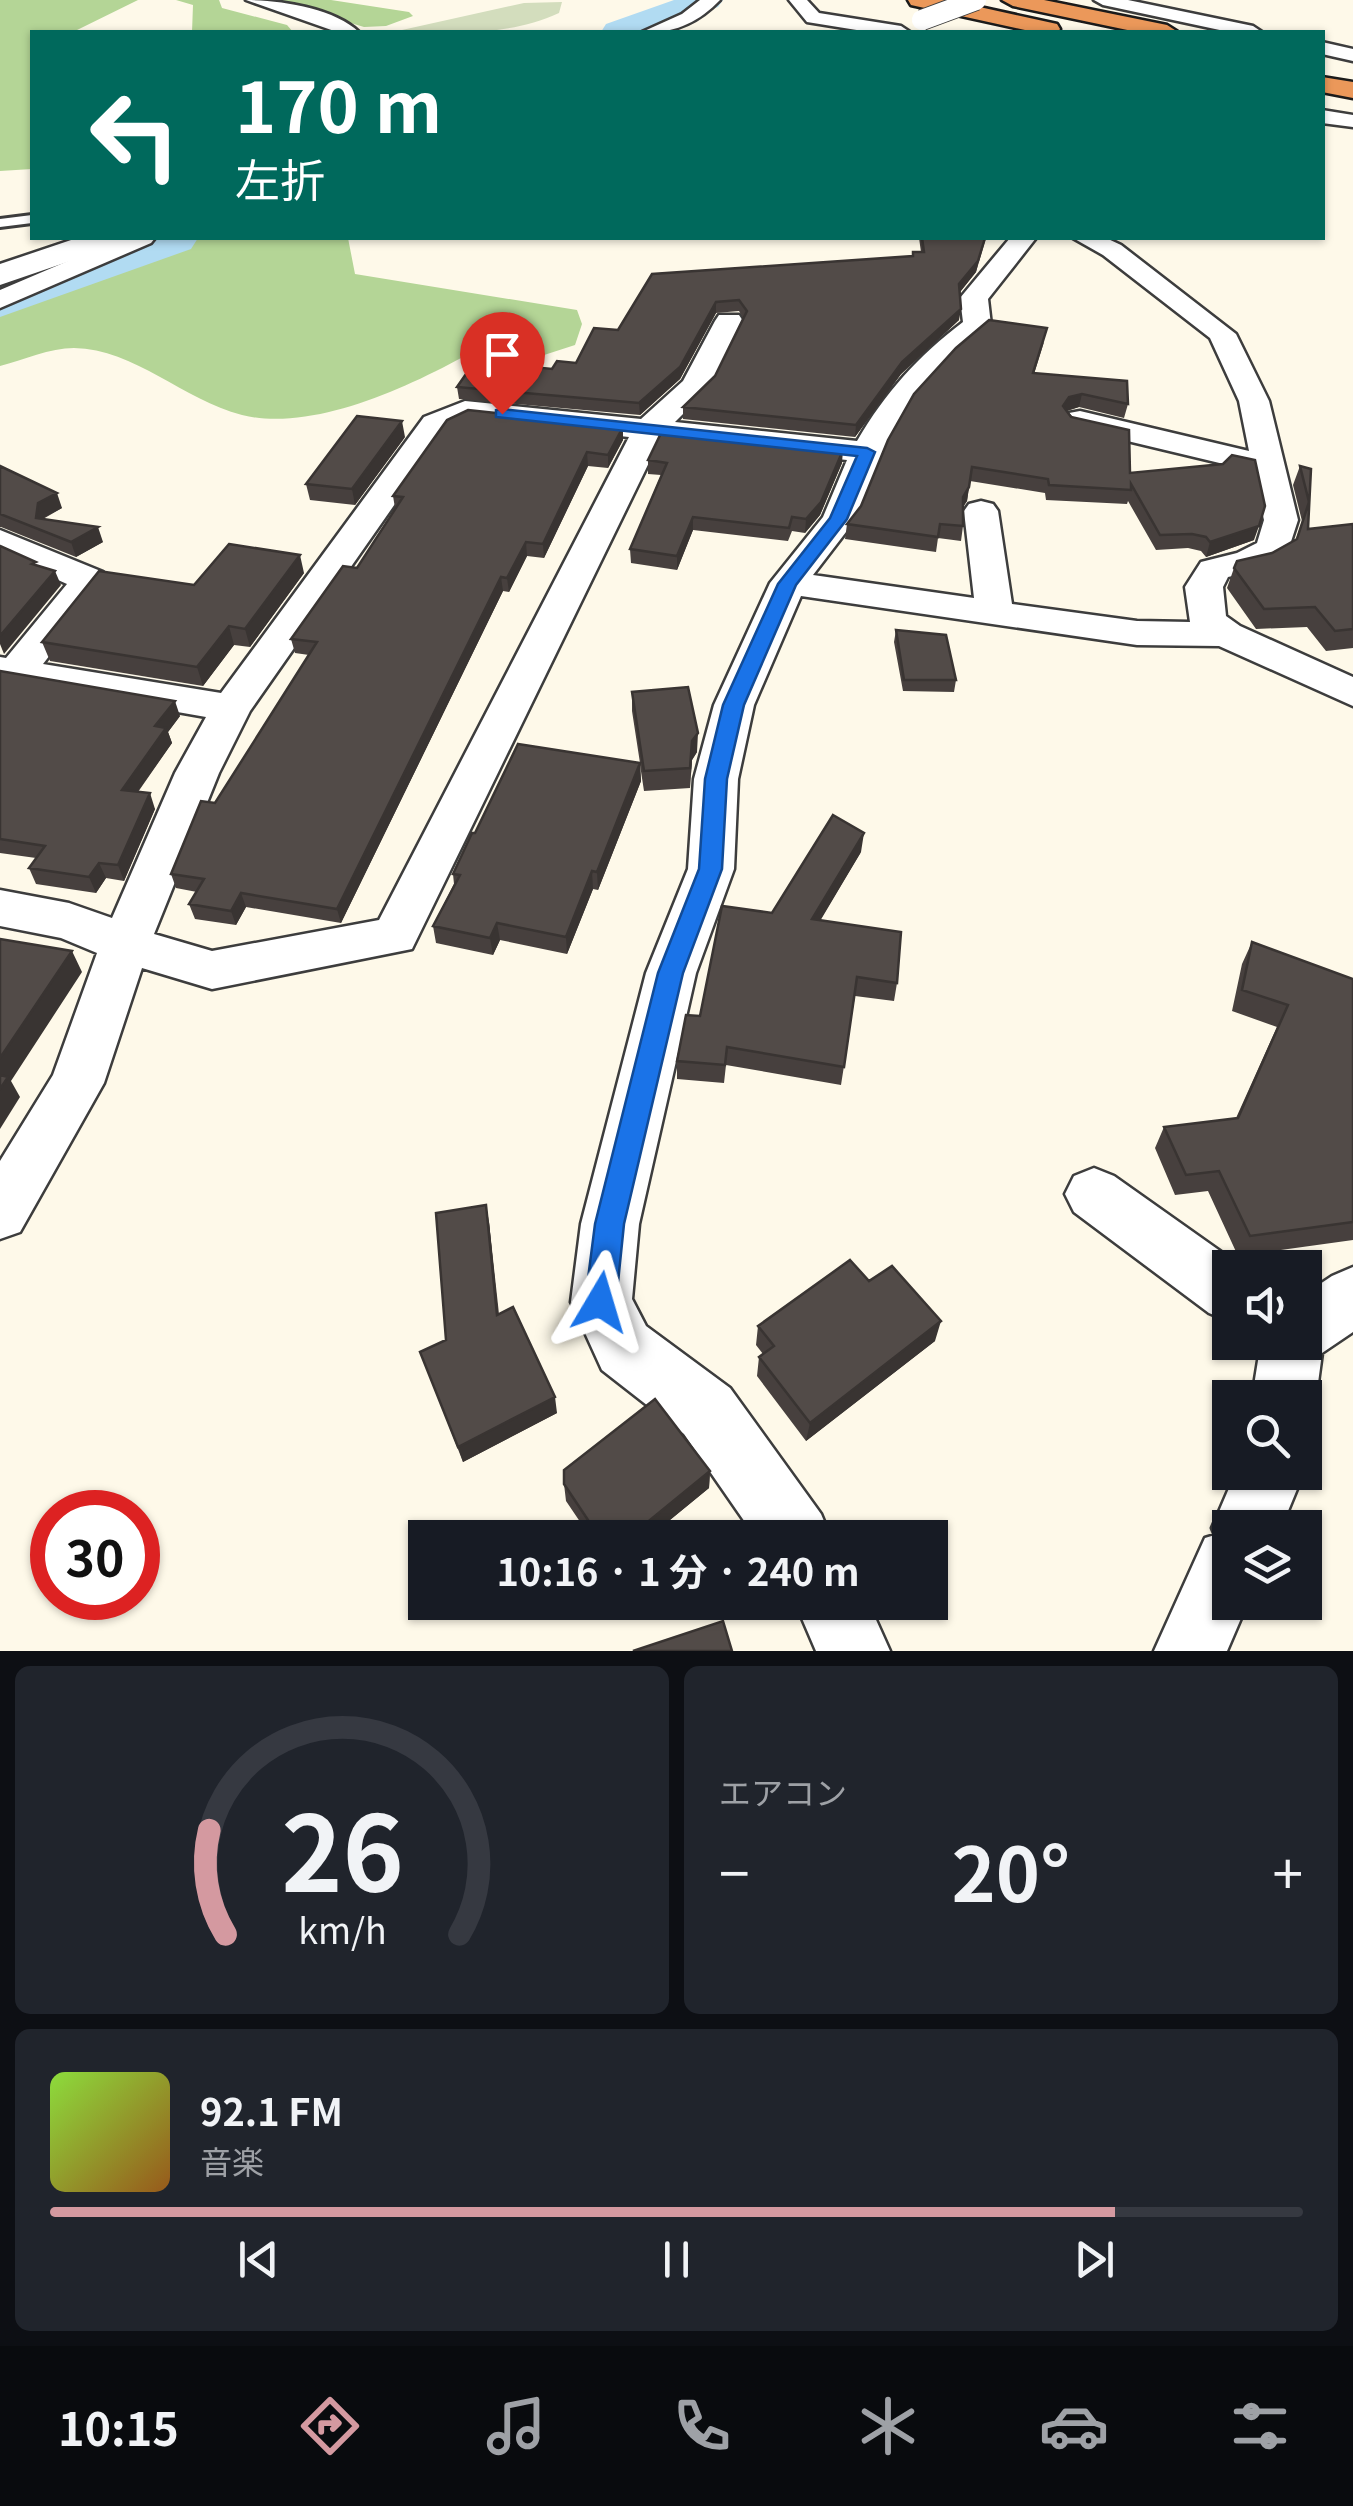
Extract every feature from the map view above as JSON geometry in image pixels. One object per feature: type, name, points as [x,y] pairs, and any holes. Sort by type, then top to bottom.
[{"type":"highway","points":[[1013,0],[1156,30]]},
{"type":"highway","points":[[923,17],[1047,30]]},
{"type":"highway","points":[[1325,64],[1353,69]]},
{"type":"highway","points":[[1325,85],[1353,90]]},
{"type":"street","points":[[255,0],[332,22],[346,30]]},
{"type":"street","points":[[656,30],[688,18],[711,0]]},
{"type":"street","points":[[798,0],[813,18],[888,30]]},
{"type":"street","points":[[923,17],[976,0]]},
{"type":"street","points":[[1103,0],[1244,30]]},
{"type":"street","points":[[1325,49],[1353,56]]},
{"type":"street","points":[[1325,116],[1353,121]]},
{"type":"street","points":[[0,275],[100,240]]},
{"type":"street","points":[[0,300],[137,240]]},
{"type":"street","points":[[784,1520],[708,1410],[624,1348],[600,1302],[610,1224],[671,973],[711,869],[716,779],[734,705],[788,584],[838,519],[867,452],[896,402],[941,353],[977,325],[974,298],[1021,240]]},
{"type":"street","points":[[1090,240],[1112,250],[1222,334],[1254,401],[1280,520],[1273,549],[1250,561],[1214,570],[1204,587],[1208,620],[1226,634],[1353,693]]},
{"type":"street","points":[[0,908],[70,921],[125,944],[212,970],[396,936],[649,428],[696,386],[729,321]]},
{"type":"street","points":[[0,1213],[77,1083],[125,944],[197,773],[231,708],[435,424],[466,410],[867,452]]},
{"type":"street","points":[[1080,420],[1268,464]]},
{"type":"street","points":[[981,511],[994,610]]},
{"type":"street","points":[[0,541],[90,580],[8,670]]},
{"type":"street","points":[[788,584],[1137,633],[1226,634]]},
{"type":"street","points":[[8,670],[231,708]]},
{"type":"street","points":[[1094,1194],[1212,1280]]},
{"type":"street","points":[[1322,1318],[1353,1296]]},
{"type":"street","points":[[1190,1651],[1212,1603]]},
{"type":"street","points":[[839,1620],[854,1651]]},
{"type":"lane","points":[[0,223],[30,219]]},
{"type":"green space","points":[[0,0],[138,0],[77,30],[30,30],[30,169],[0,171]]},
{"type":"green space","points":[[176,0],[219,0],[222,8],[287,25],[291,30],[192,30],[193,5]]},
{"type":"green space","points":[[274,0],[331,0],[409,12],[413,16],[386,26],[364,27]]},
{"type":"green space","points":[[562,2],[559,13],[498,30],[402,30],[524,3]]},
{"type":"green space","points":[[185,240],[348,240],[355,274],[577,310],[582,324],[575,345],[541,356],[524,350],[525,333],[506,332],[448,365],[379,396],[308,416],[274,419],[220,408],[138,366],[96,351],[56,350],[0,366],[0,313]]},
{"type":"building","points":[[922,240],[984,240],[978,261],[959,284],[961,309],[902,362],[856,425],[683,407],[715,376],[747,311],[739,300],[716,302],[680,367],[639,403],[457,387],[475,361],[552,369],[557,361],[576,363],[594,328],[618,330],[652,274],[913,256],[913,252],[924,252]]},
{"type":"building","points":[[989,320],[1047,328],[1033,373],[1127,381],[1128,404],[1082,394],[1069,397],[1063,406],[1071,417],[1129,430],[1130,473],[1223,464],[1232,455],[1255,460],[1265,506],[1259,526],[1210,542],[1192,534],[1160,535],[1131,484],[1131,490],[1049,485],[1048,479],[972,467],[963,497],[963,526],[940,524],[938,537],[847,524],[861,506],[888,440],[914,394],[956,348]]},
{"type":"building","points":[[468,410],[623,427],[608,455],[587,452],[543,544],[526,542],[507,578],[501,577],[337,909],[241,893],[231,911],[189,904],[204,879],[171,874],[201,801],[215,803],[317,642],[291,639],[343,566],[357,568],[403,497],[393,496],[447,420]]},
{"type":"building","points":[[357,416],[402,421],[352,489],[306,484]]},
{"type":"building","points":[[662,431],[843,450],[821,502],[806,519],[792,517],[789,528],[693,517],[677,556],[630,549],[667,463],[648,460]]},
{"type":"building","points":[[0,466],[57,493],[38,503],[36,518],[98,527],[71,542],[0,514]]},
{"type":"building","points":[[1300,466],[1311,469],[1308,529],[1353,524],[1353,629],[1335,631],[1315,607],[1264,609],[1234,568],[1237,561],[1272,553],[1297,539],[1309,502]]},
{"type":"building","points":[[229,544],[300,555],[245,629],[229,626],[197,667],[42,642],[99,571],[194,585]]},
{"type":"building","points":[[0,546],[36,562],[32,564],[55,571],[0,636]]},
{"type":"building","points":[[896,630],[946,635],[956,680],[904,680]]},
{"type":"building","points":[[0,671],[175,701],[155,726],[166,728],[122,790],[150,793],[118,865],[99,863],[89,877],[29,868],[45,846],[0,839]]},
{"type":"building","points":[[688,687],[698,733],[692,741],[690,768],[644,771],[632,692]]},
{"type":"building","points":[[518,744],[640,763],[597,872],[592,871],[566,937],[497,923],[490,938],[433,926],[460,875],[453,874],[472,833]]},
{"type":"building","points":[[833,815],[864,833],[812,919],[901,932],[897,983],[857,977],[844,1067],[727,1047],[725,1065],[677,1061],[686,1015],[700,1016],[722,906],[772,913]]},
{"type":"building","points":[[0,939],[72,951],[0,1058]]},
{"type":"building","points":[[1252,942],[1353,979],[1353,1222],[1250,1236],[1219,1171],[1186,1175],[1164,1127],[1238,1118],[1288,1005],[1242,990]]},
{"type":"building","points":[[486,1205],[497,1315],[513,1307],[555,1397],[458,1447],[420,1352],[446,1340],[436,1213]]},
{"type":"building","points":[[850,1260],[869,1281],[892,1266],[941,1321],[810,1423],[759,1357],[774,1346],[758,1326]]},
{"type":"building","points":[[655,1399],[710,1471],[650,1520],[588,1520],[564,1484],[564,1470]]},
{"type":"building","points":[[723,1621],[732,1651],[633,1651]]},
{"type":"waterway","points":[[624,30],[706,0]]},
{"type":"waterway","points":[[0,301],[168,240]]},
{"type":"route","points":[[502,414],[867,452],[838,519],[788,584],[734,705],[716,779],[711,869],[671,973],[610,1224],[600,1302]]}]
